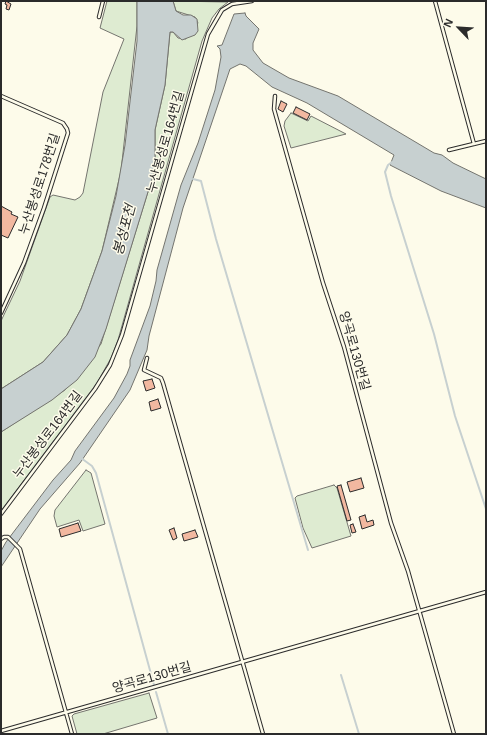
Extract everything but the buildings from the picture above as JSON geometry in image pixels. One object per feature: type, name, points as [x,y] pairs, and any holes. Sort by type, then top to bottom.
[{"type":"lane","points":[[99,17],[103,1]]},
{"type":"lane","name":"누산봉성로164번길","points":[[1,514],[95,390],[110,365],[124,328],[208,34],[222,10],[232,4],[252,1]]},
{"type":"lane","points":[[435,1],[474,144]]},
{"type":"lane","name":"누산봉성로178번길","points":[[1,96],[63,123],[66,126],[68,133],[42,215],[12,292],[1,313]]},
{"type":"lane","name":"양곡로130번길","points":[[275,96],[274,109],[323,283],[344,347],[391,523],[408,570],[454,734]]},
{"type":"lane","points":[[449,150],[486,141]]},
{"type":"lane","points":[[147,358],[144,370],[161,378],[164,384],[263,734]]},
{"type":"lane","points":[[1,539],[8,537],[17,544],[22,555],[72,734]]},
{"type":"lane","name":"양곡로130번길","points":[[1,731],[486,592]]},
{"type":"green space","points":[[107,1],[137,1],[137,26],[121,171],[102,251],[81,309],[67,335],[43,362],[1,389],[1,321],[20,281],[50,197],[53,195],[75,200],[83,193],[103,92],[124,39],[100,28]]},
{"type":"green space","points":[[173,1],[228,2],[219,9],[212,18],[202,41],[118,340],[111,358],[97,383],[1,511],[1,432],[65,390],[101,344],[155,169],[155,130],[165,85],[170,32],[173,32],[178,38],[186,39],[198,23],[195,17],[176,11]]},
{"type":"green space","points":[[291,113],[308,121],[311,116],[346,134],[291,148],[284,126],[285,121]]},
{"type":"green space","points":[[86,470],[91,473],[105,524],[83,531],[79,520],[57,527],[54,516],[55,510]]},
{"type":"green space","points":[[334,485],[337,488],[351,536],[312,548],[303,528],[295,498],[297,496]]},
{"type":"green space","points":[[149,693],[157,718],[103,734],[77,734],[72,716],[74,714]]},
{"type":"water","name":"봉성포천","points":[[137,1],[173,1],[176,11],[183,15],[191,15],[197,19],[198,31],[195,35],[182,40],[173,32],[170,32],[165,85],[155,130],[155,169],[106,329],[95,357],[77,380],[52,400],[1,432],[1,389],[43,362],[67,335],[81,309],[102,251],[116,196],[125,145],[137,41]]},
{"type":"water","points":[[245,13],[246,16],[259,29],[253,43],[253,50],[263,63],[289,78],[338,96],[434,153],[442,155],[453,163],[486,179],[486,208],[441,191],[390,165],[394,155],[307,103],[272,87],[246,66],[240,64],[230,69],[183,208],[149,336],[147,350],[130,390],[80,463],[40,509],[1,567],[1,551],[6,542],[53,480],[71,460],[75,451],[114,398],[127,374],[130,366],[130,360],[150,306],[157,270],[181,185],[198,143],[215,90],[221,57],[220,49],[217,46],[222,45],[234,14]]},
{"type":"waterway","points":[[392,162],[388,165],[385,172],[391,196],[434,334],[455,416],[486,509]]},
{"type":"waterway","points":[[193,179],[201,181],[216,239],[308,550]]},
{"type":"waterway","points":[[81,458],[92,466],[96,473],[154,685]]},
{"type":"waterway","points":[[341,675],[359,734]]},
{"type":"waterway","points":[[156,692],[168,734]]}]
